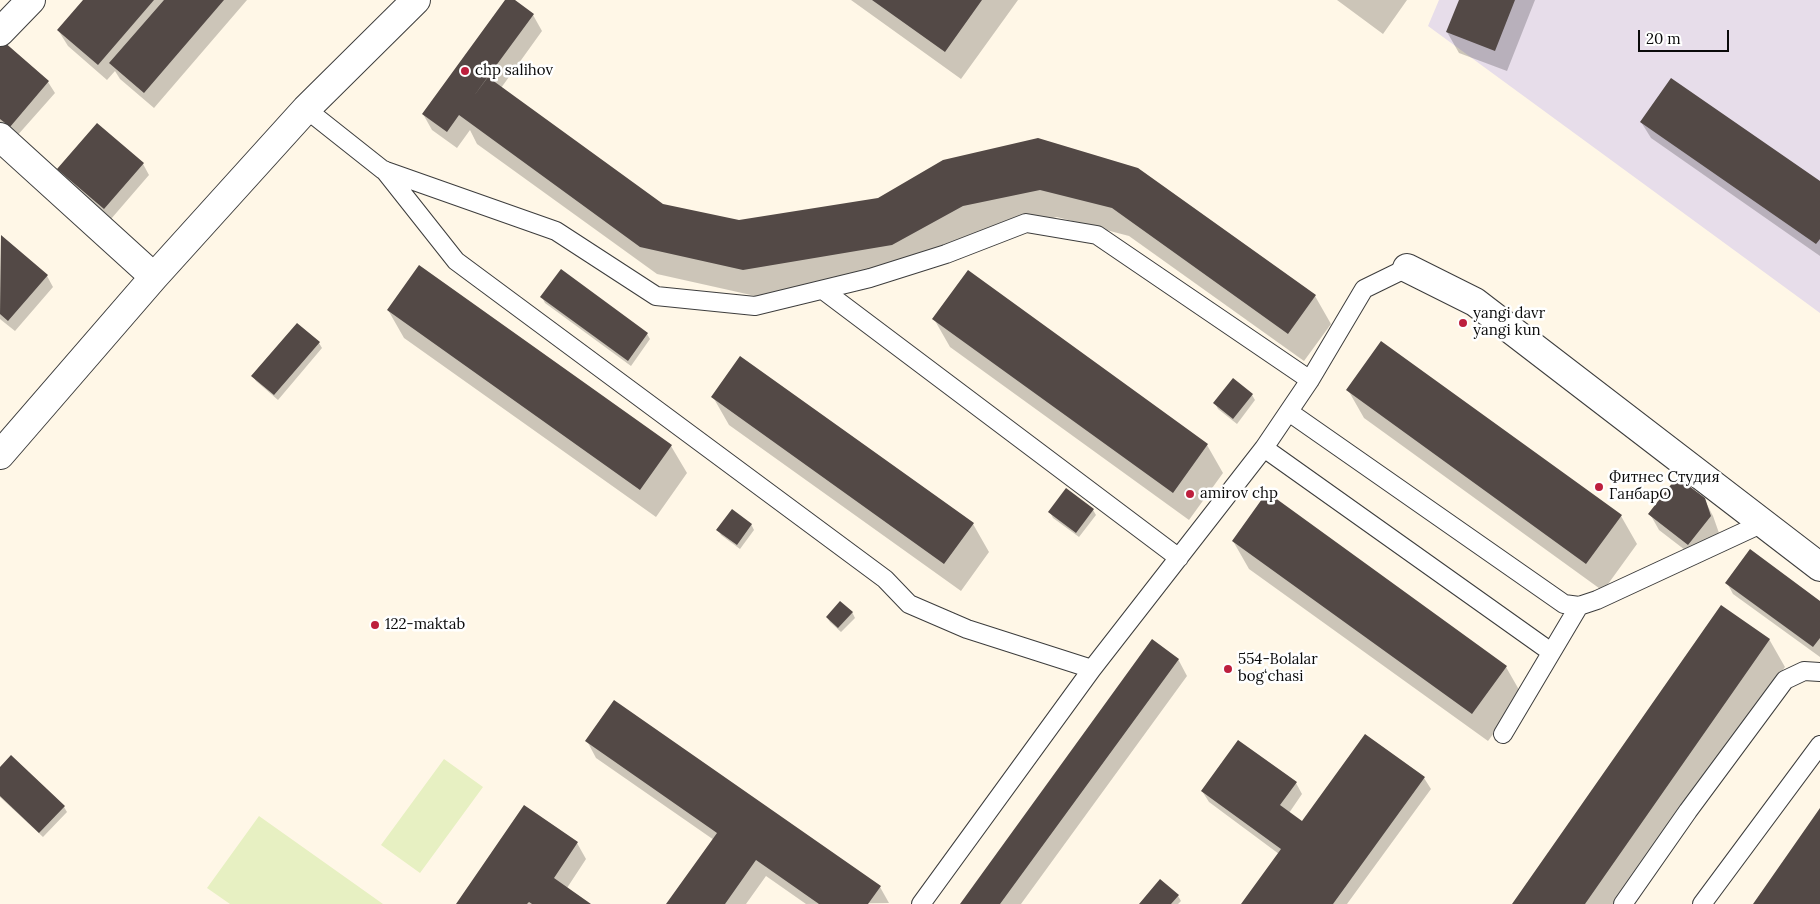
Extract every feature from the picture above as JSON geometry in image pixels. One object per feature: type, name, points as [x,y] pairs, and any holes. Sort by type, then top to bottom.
[{"type":"street","points":[[0,32],[31,0]]},
{"type":"street","points":[[0,455],[154,277],[306,109],[416,0]]},
{"type":"street","points":[[0,137],[154,277]]},
{"type":"street","points":[[1406,268],[1476,302],[1820,567]]},
{"type":"lane","points":[[306,109],[384,170],[456,261],[885,579],[909,604],[967,629],[1092,669]]},
{"type":"lane","points":[[384,170],[556,231],[656,296],[756,306],[870,278],[946,254],[1026,223],[1096,235],[1310,380]]},
{"type":"lane","points":[[921,904],[1092,669],[1264,448],[1310,380],[1364,289],[1406,268]]},
{"type":"lane","points":[[823,290],[1179,558]]},
{"type":"lane","points":[[1289,412],[1564,604],[1579,606],[1597,600],[1763,523]]},
{"type":"lane","points":[[1264,448],[1551,652]]},
{"type":"lane","points":[[1503,734],[1579,606]]},
{"type":"lane","points":[[1623,904],[1688,811],[1786,680],[1804,671],[1820,672]]},
{"type":"lane","points":[[1702,904],[1820,745]]},
{"type":"shaded area","points":[[1439,0],[1820,0],[1820,313],[1428,26]]},
{"type":"green space","points":[[444,759],[483,787],[420,873],[381,845]]},
{"type":"green space","points":[[259,816],[383,904],[230,904],[207,888]]},
{"type":"building","points":[[83,0],[154,0],[98,65],[57,30]]},
{"type":"building","points":[[164,0],[224,0],[144,93],[109,63]]},
{"type":"building","points":[[505,0],[515,0],[534,14],[473,97],[488,77],[663,204],[739,220],[878,198],[943,160],[1038,138],[1138,168],[1316,295],[1288,334],[1112,208],[1040,190],[963,206],[892,245],[743,270],[640,247],[459,115],[447,132],[422,114]]},
{"type":"building","points":[[872,0],[982,0],[945,52]]},
{"type":"building","points":[[1459,0],[1515,0],[1495,51],[1446,32]]},
{"type":"building","points":[[3,41],[49,81],[10,127],[0,119],[0,44]]},
{"type":"building","points":[[1671,78],[1820,181],[1820,239],[1816,244],[1640,122]]},
{"type":"building","points":[[97,123],[144,163],[104,209],[57,169]]},
{"type":"building","points":[[1,235],[48,275],[8,321],[0,314]]},
{"type":"building","points":[[419,265],[672,445],[640,490],[387,310]]},
{"type":"building","points":[[561,269],[648,333],[628,361],[540,297]]},
{"type":"building","points":[[968,270],[1208,444],[1173,493],[932,319]]},
{"type":"building","points":[[297,323],[320,342],[274,395],[251,376]]},
{"type":"building","points":[[1381,341],[1622,515],[1586,564],[1346,390]]},
{"type":"building","points":[[740,356],[974,523],[944,564],[711,397]]},
{"type":"building","points":[[1233,378],[1253,394],[1233,419],[1213,403]]},
{"type":"building","points":[[1677,477],[1705,498],[1711,516],[1688,545],[1648,514]]},
{"type":"building","points":[[1066,488],[1094,509],[1076,533],[1048,512]]},
{"type":"building","points":[[1267,492],[1507,666],[1472,714],[1232,541]]},
{"type":"building","points":[[732,509],[752,524],[737,545],[716,530]]},
{"type":"building","points":[[1750,549],[1820,601],[1820,638],[1813,647],[1725,583]]},
{"type":"building","points":[[840,601],[853,612],[838,628],[826,617]]},
{"type":"building","points":[[1721,605],[1770,639],[1585,904],[1512,904]]},
{"type":"building","points":[[1152,639],[1179,659],[1000,904],[960,904]]},
{"type":"building","points":[[614,700],[881,886],[868,904],[819,904],[756,860],[725,904],[666,904],[717,833],[585,741]]},
{"type":"building","points":[[1365,734],[1425,777],[1333,904],[1241,904],[1281,849],[1201,791],[1238,740],[1297,782],[1280,805],[1302,821]]},
{"type":"building","points":[[11,755],[65,806],[39,833],[0,796],[0,767]]},
{"type":"building","points":[[524,805],[578,842],[554,878],[591,904],[532,904],[529,902],[527,904],[456,904]]},
{"type":"building","points":[[1820,808],[1820,904],[1753,904]]},
{"type":"building","points":[[1160,879],[1179,895],[1171,904],[1139,904]]},
{"type":"place","name":"chp salihov","points":[[465,71]]},
{"type":"place","name":"yangi davr yangi kun","points":[[1463,323]]},
{"type":"place","name":"Фитнес Студия ГанбарО","points":[[1599,487]]},
{"type":"place","name":"amirov chp","points":[[1190,494]]},
{"type":"place","name":"122-maktab","points":[[375,625]]},
{"type":"place","name":"554-Bolalar bogʻchasi","points":[[1228,669]]}]
